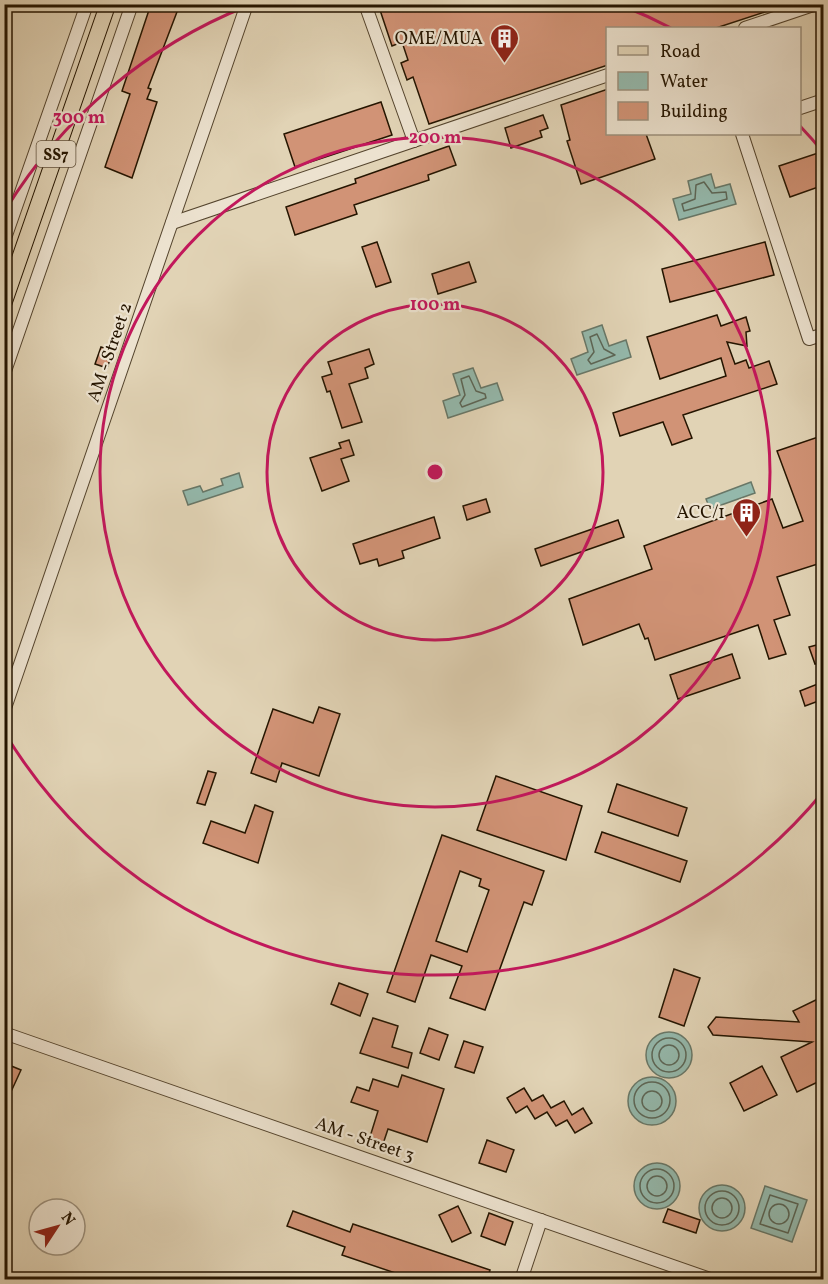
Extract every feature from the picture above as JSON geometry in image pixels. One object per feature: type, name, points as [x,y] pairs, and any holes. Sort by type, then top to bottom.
[{"type":"main road","name":"SS7","points":[[4,303],[108,4]]},
{"type":"street","points":[[4,241],[87,4]]},
{"type":"street","points":[[4,374],[132,4]]},
{"type":"street","name":"AM - Street 2","points":[[4,711],[247,4]]},
{"type":"street","points":[[365,4],[414,141]]},
{"type":"street","points":[[748,27],[816,4]]},
{"type":"street","points":[[172,223],[606,76]]},
{"type":"street","points":[[801,108],[824,100]]},
{"type":"street","points":[[742,135],[809,339],[824,334]]},
{"type":"street","name":"AM - Street 3","points":[[4,1033],[713,1280]]},
{"type":"street","points":[[521,1280],[541,1220]]},
{"type":"water","points":[[711,174],[715,188],[730,184],[736,204],[679,220],[673,199],[691,194],[688,181]]},
{"type":"water","points":[[602,325],[609,346],[626,340],[631,357],[577,375],[571,359],[588,352],[582,332]]},
{"type":"water","points":[[473,368],[481,388],[497,383],[503,400],[448,418],[443,401],[460,395],[453,374]]},
{"type":"water","points":[[239,473],[243,487],[188,505],[183,491],[200,486],[203,492],[223,485],[221,479]]},
{"type":"water","points":[[751,482],[755,493],[710,509],[706,499]]},
{"type":"water","points":[[674,1032],[686,1038],[691,1046],[691,1064],[686,1072],[678,1077],[664,1078],[652,1072],[647,1064],[646,1050],[652,1038],[660,1033]]},
{"type":"water","points":[[652,1077],[669,1084],[676,1101],[669,1118],[652,1125],[635,1118],[628,1101],[635,1084]]},
{"type":"water","points":[[657,1163],[673,1170],[680,1186],[673,1202],[657,1209],[641,1202],[634,1186],[641,1170]]},
{"type":"water","points":[[722,1185],[738,1192],[745,1208],[738,1224],[722,1231],[706,1224],[699,1208],[706,1192]]},
{"type":"water","points":[[765,1186],[807,1200],[792,1242],[751,1228]]},
{"type":"building","points":[[151,4],[180,4],[148,88],[151,89],[147,99],[157,102],[132,178],[105,167],[130,94],[122,91]]},
{"type":"building","name":"OME/MUA","points":[[378,4],[783,4],[783,6],[719,27],[606,27],[606,66],[429,124],[413,77],[407,80],[401,63],[408,60],[402,42],[392,46]]},
{"type":"building","points":[[606,90],[606,135],[646,135],[655,159],[581,184],[567,141],[570,140],[561,105]]},
{"type":"building","points":[[381,102],[392,135],[295,167],[284,134]]},
{"type":"building","points":[[543,115],[548,128],[540,131],[542,137],[511,148],[505,128]]},
{"type":"building","points":[[449,146],[456,165],[428,175],[429,180],[354,205],[357,214],[295,235],[286,207],[356,183],[355,179]]},
{"type":"building","points":[[824,151],[824,185],[790,197],[779,166]]},
{"type":"building","points":[[377,242],[391,282],[376,287],[362,247]]},
{"type":"building","points":[[765,242],[774,275],[670,302],[662,269]]},
{"type":"building","points":[[469,262],[476,282],[438,294],[432,274]]},
{"type":"building","points":[[717,315],[721,326],[746,317],[750,331],[746,332],[747,346],[727,342],[735,364],[746,360],[749,368],[769,361],[777,384],[683,415],[692,438],[672,445],[663,422],[620,436],[613,413],[726,376],[721,358],[660,379],[647,337]]},
{"type":"building","points":[[101,347],[113,351],[107,368],[95,364]]},
{"type":"building","points":[[369,349],[374,364],[365,368],[368,378],[349,384],[362,422],[342,428],[330,391],[327,392],[322,377],[332,374],[328,362]]},
{"type":"building","name":"ACC/1","points":[[824,435],[824,562],[777,577],[790,615],[774,620],[786,654],[769,659],[758,625],[655,660],[648,638],[645,639],[639,624],[583,645],[569,599],[652,569],[644,546],[772,499],[783,528],[803,521],[777,451]]},
{"type":"building","points":[[349,440],[354,455],[341,459],[349,481],[322,491],[310,458],[341,448],[339,443]]},
{"type":"building","points":[[486,499],[490,512],[467,520],[463,506]]},
{"type":"building","points":[[434,517],[440,538],[402,551],[404,558],[379,566],[377,559],[360,564],[353,544]]},
{"type":"building","points":[[618,520],[624,537],[541,566],[535,549]]},
{"type":"building","points":[[824,643],[824,662],[815,664],[809,647]]},
{"type":"building","points":[[732,654],[740,678],[678,699],[670,675]]},
{"type":"building","points":[[820,683],[824,685],[824,699],[805,706],[800,691]]},
{"type":"building","points":[[319,707],[340,714],[319,776],[282,763],[276,782],[251,773],[273,709],[313,723]]},
{"type":"building","points":[[208,771],[216,773],[205,805],[197,803]]},
{"type":"building","points":[[496,776],[582,806],[566,860],[477,830]]},
{"type":"building","points":[[617,784],[687,808],[678,836],[608,812]]},
{"type":"building","points":[[255,805],[273,812],[258,863],[203,843],[211,821],[245,833]]},
{"type":"building","points":[[602,832],[687,861],[680,882],[595,852]]},
{"type":"building","points":[[442,835],[544,871],[532,905],[524,902],[485,1010],[450,998],[462,966],[431,955],[415,1002],[387,992]],"holes":[[[460,871],[481,879],[479,886],[489,890],[467,952],[436,941]]]},
{"type":"building","points":[[674,969],[700,978],[684,1026],[659,1017]]},
{"type":"building","points":[[339,983],[368,994],[360,1016],[331,1004]]},
{"type":"building","points":[[824,996],[824,1079],[797,1092],[781,1057],[812,1042],[713,1035],[708,1027],[716,1017],[799,1022],[793,1011]]},
{"type":"building","points":[[373,1018],[398,1026],[392,1047],[412,1053],[408,1068],[360,1053]]},
{"type":"building","points":[[429,1028],[448,1035],[439,1060],[420,1053]]},
{"type":"building","points":[[464,1041],[483,1047],[474,1073],[455,1067]]},
{"type":"building","points":[[4,1063],[21,1070],[4,1107]]},
{"type":"building","points":[[762,1066],[777,1095],[744,1111],[730,1083]]},
{"type":"building","points":[[402,1075],[444,1089],[427,1142],[388,1129],[383,1144],[369,1140],[378,1111],[351,1102],[357,1087],[369,1091],[373,1079],[398,1087]]},
{"type":"building","points":[[524,1088],[532,1101],[543,1095],[551,1108],[564,1101],[572,1115],[583,1108],[592,1123],[575,1133],[567,1120],[556,1126],[547,1112],[535,1119],[527,1106],[516,1113],[507,1098]]},
{"type":"building","points":[[487,1140],[514,1150],[506,1172],[479,1163]]},
{"type":"building","points":[[458,1206],[471,1233],[452,1242],[439,1215]]},
{"type":"building","points":[[668,1209],[700,1220],[696,1233],[663,1222]]},
{"type":"building","points":[[293,1211],[350,1232],[353,1224],[490,1270],[487,1280],[416,1280],[342,1255],[345,1247],[287,1226]]},
{"type":"building","points":[[489,1213],[513,1222],[505,1245],[481,1236]]},
{"type":"place","name":"OME/MUA","points":[[504,64]]},
{"type":"place","name":"ACC/1","points":[[746,538]]}]
